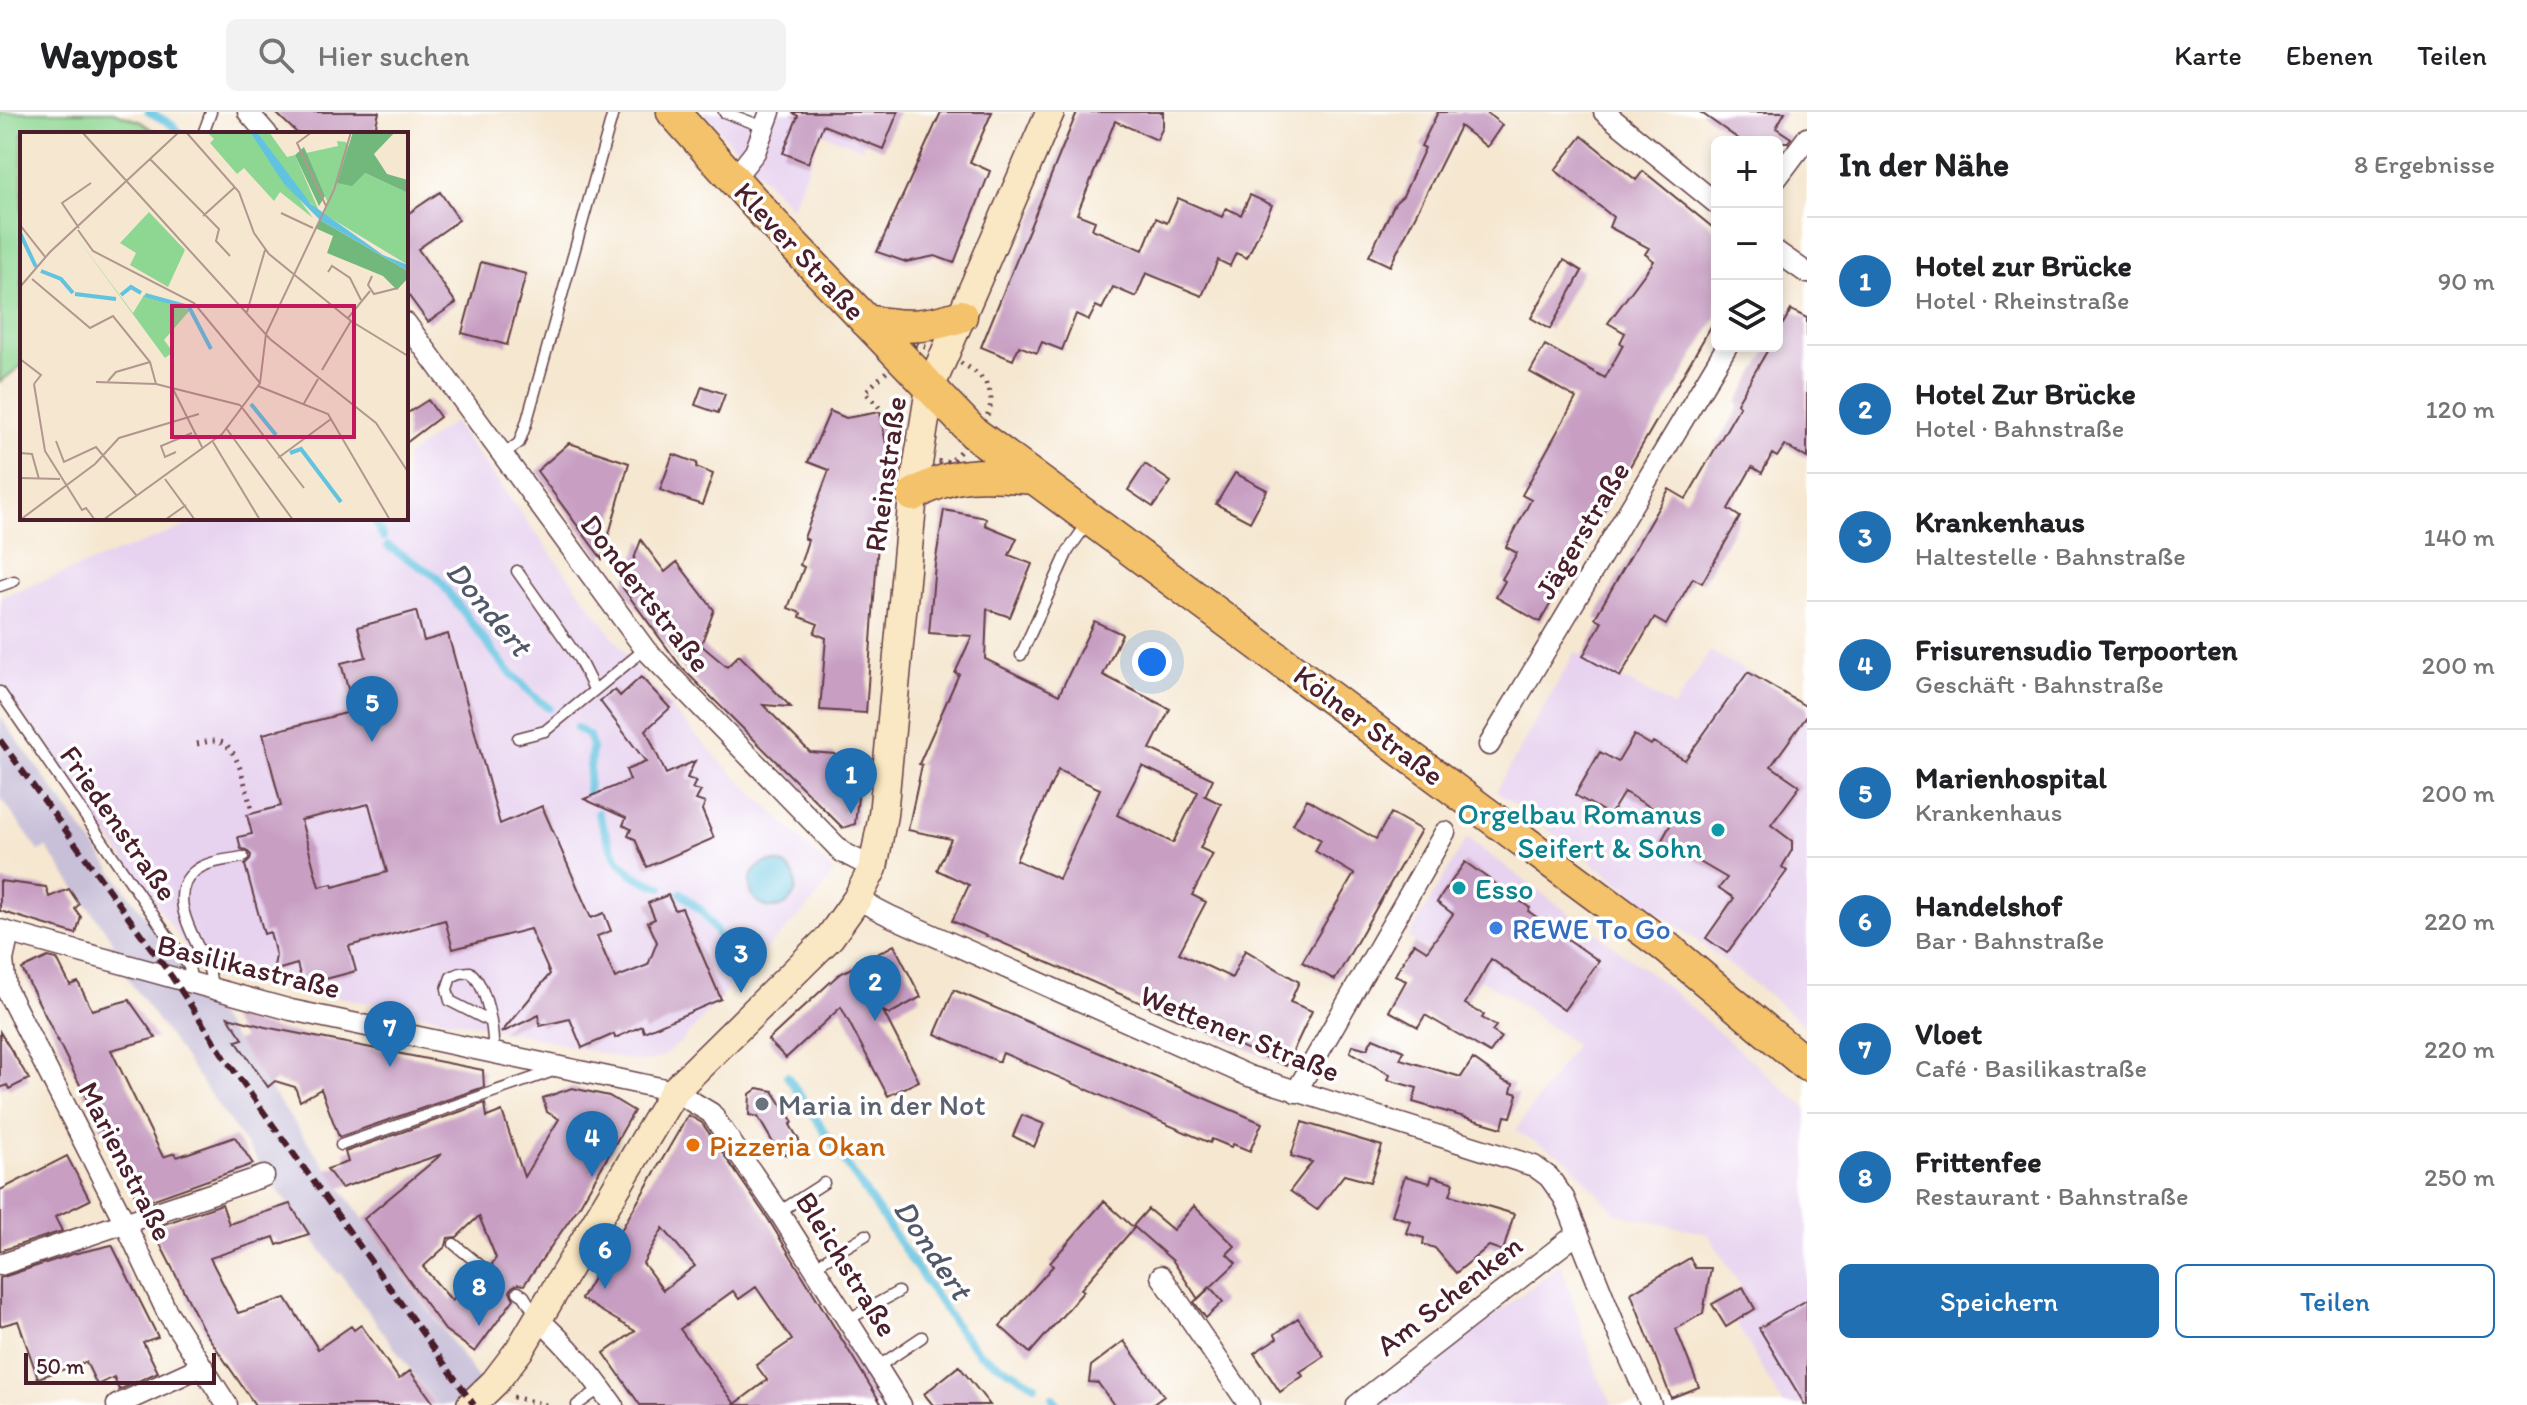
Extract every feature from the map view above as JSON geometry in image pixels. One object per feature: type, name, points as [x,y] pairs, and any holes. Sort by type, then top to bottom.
[{"type":"main road","name":"Klever Straße","points":[[680,114],[733,180],[866,321],[909,351],[930,388]]},
{"type":"main road","points":[[866,321],[916,327],[961,316]]},
{"type":"main road","name":"Kölner Straße","points":[[930,388],[974,433],[1666,947],[1807,1065]]},
{"type":"main road","points":[[913,495],[957,476],[983,474],[1035,478]]},
{"type":"street","points":[[248,112],[265,132]]},
{"type":"street","name":"Rheinstraße","points":[[471,1405],[495,1382],[520,1349],[674,1091],[830,937],[857,899],[873,868],[883,815],[913,495],[930,388],[1050,112]]},
{"type":"street","points":[[1604,112],[1711,199]]},
{"type":"street","points":[[733,180],[755,152],[767,119]]},
{"type":"street","points":[[1783,170],[1807,138]]},
{"type":"street","points":[[1783,260],[1807,273]]},
{"type":"street","name":"Dondertstraße","points":[[408,326],[645,649],[842,852],[873,868]]},
{"type":"street","name":"Jägerstraße","points":[[1489,745],[1723,352]]},
{"type":"street","points":[[1296,1092],[1445,832]]},
{"type":"street","name":"Wettener Straße","points":[[857,899],[1249,1076],[1534,1166],[1549,1177],[1564,1198],[1616,1328],[1651,1405]]},
{"type":"street","name":"Basilikastraße","points":[[4,932],[291,1010],[674,1091]]},
{"type":"street","name":"Marienstraße","points":[[4,932],[6,989],[166,1310],[227,1405]]},
{"type":"street","name":"Bleichstraße","points":[[674,1091],[711,1113],[779,1212],[901,1405]]},
{"type":"street","points":[[0,1265],[264,1176]]},
{"type":"street","name":"Am Schenken","points":[[1357,1405],[1578,1233]]},
{"type":"street","points":[[1161,1276],[1249,1405]]},
{"type":"street","points":[[538,1319],[581,1361],[613,1405]]},
{"type":"street","points":[[117,1405],[200,1367]]},
{"type":"lane","points":[[204,132],[211,112]]},
{"type":"lane","points":[[724,112],[767,119]]},
{"type":"lane","points":[[502,455],[519,443],[526,424],[613,113]]},
{"type":"lane","points":[[1021,655],[1068,551],[1090,519]]},
{"type":"lane","points":[[517,571],[579,659],[594,689]]},
{"type":"lane","points":[[0,586],[14,581]]},
{"type":"lane","points":[[518,738],[545,731],[645,649]]},
{"type":"lane","name":"Friedenstraße","points":[[0,692],[202,986]]},
{"type":"lane","points":[[202,986],[210,973],[189,930],[182,894],[193,872],[243,857]]},
{"type":"lane","points":[[491,1022],[450,1001],[447,989],[451,977],[470,972],[478,979],[491,1022],[494,1033],[493,1052]]},
{"type":"lane","points":[[341,1145],[565,1067]]},
{"type":"lane","points":[[779,1212],[824,1183]]},
{"type":"lane","points":[[813,1268],[866,1235]]},
{"type":"lane","points":[[454,1244],[487,1271]]},
{"type":"lane","points":[[518,1292],[524,1296],[538,1319]]},
{"type":"lane","points":[[847,1320],[898,1292]]},
{"type":"lane","points":[[876,1368],[922,1337]]},
{"type":"lane","points":[[577,1405],[601,1388]]},
{"type":"path","points":[[892,460],[889,424],[884,412],[865,392],[909,351]]},
{"type":"path","points":[[963,364],[983,377],[989,391],[990,405],[986,419]]},
{"type":"path","points":[[197,744],[217,741],[229,747],[237,762],[253,814]]},
{"type":"path","points":[[512,1397],[546,1405]]},
{"type":"shaded area","points":[[702,112],[876,112],[862,148],[821,133],[792,208]]},
{"type":"shaded area","points":[[453,422],[645,679],[717,758],[834,872],[815,900],[751,964],[682,1041],[662,1057],[645,1062],[633,1061],[521,1034],[290,987],[198,964],[0,682],[0,597],[203,520],[408,520],[408,456]]},
{"type":"shaded area","points":[[1710,651],[1807,705],[1807,1028],[1759,987],[1496,791],[1575,652],[1674,707]]},
{"type":"shaded area","points":[[0,716],[497,1405],[436,1405],[338,1274],[131,983],[107,943],[115,944],[46,847],[39,851],[0,797]]},
{"type":"shaded area","points":[[1467,838],[1658,979],[1807,1109],[1807,1405],[1783,1405],[1723,1300],[1742,1288],[1708,1234],[1617,1214],[1566,1159],[1515,1131],[1575,1045],[1508,995],[1408,938]]},
{"type":"shaded area","points":[[1561,1264],[1598,1376],[1613,1405],[1378,1405]]},
{"type":"green space","points":[[0,112],[113,112],[141,122],[155,132],[20,132],[20,367],[0,382]]},
{"type":"water","points":[[773,862],[790,868],[796,885],[790,902],[773,908],[756,902],[750,885],[756,868]]},
{"type":"building","points":[[275,112],[379,112],[374,132],[296,132]]},
{"type":"building","points":[[792,112],[898,112],[883,149],[823,125],[808,163],[783,153],[798,116]]},
{"type":"building","points":[[941,112],[992,112],[970,162],[990,171],[954,263],[935,256],[906,262],[877,252]]},
{"type":"building","points":[[1077,112],[1163,112],[1163,127],[1157,140],[1115,121],[1077,214],[1095,221],[1092,229],[1143,250],[1156,218],[1167,223],[1178,198],[1222,217],[1226,208],[1241,215],[1250,195],[1272,205],[1247,258],[1236,253],[1230,266],[1218,260],[1202,296],[1146,273],[1136,297],[1113,287],[1102,309],[1096,306],[1089,320],[1076,314],[1062,350],[1042,342],[1037,353],[1019,346],[1013,360],[981,347]]},
{"type":"building","points":[[1438,112],[1486,112],[1502,125],[1487,147],[1460,126],[1390,266],[1369,256],[1395,203],[1403,196],[1425,148],[1421,146]]},
{"type":"building","points":[[1700,112],[1785,112],[1776,128],[1791,138],[1783,142],[1783,136],[1734,136]]},
{"type":"building","points":[[1582,136],[1636,180],[1643,171],[1711,226],[1711,326],[1540,622],[1496,597],[1517,553],[1506,547],[1531,500],[1522,495],[1576,398],[1530,372],[1545,345],[1605,378],[1623,345],[1620,343],[1625,333],[1608,323],[1654,261],[1645,254],[1649,248],[1609,227],[1613,217],[1555,170]]},
{"type":"building","points":[[440,192],[459,220],[418,249],[456,303],[428,322],[408,295],[408,214]]},
{"type":"building","points":[[1564,260],[1582,271],[1550,329],[1531,318]]},
{"type":"building","points":[[481,262],[526,274],[507,345],[462,333]]},
{"type":"building","points":[[1791,310],[1807,318],[1807,458],[1785,445],[1777,457],[1772,454],[1762,473],[1752,467],[1728,509],[1740,517],[1702,583],[1693,578],[1666,625],[1654,618],[1620,677],[1583,656],[1602,622],[1595,618],[1669,489],[1686,499],[1740,406],[1737,403],[1767,352],[1783,352],[1783,324]]},
{"type":"building","points":[[702,386],[725,394],[718,413],[695,405]]},
{"type":"building","points":[[428,400],[440,417],[408,441],[408,413]]},
{"type":"building","points":[[830,411],[846,418],[880,412],[889,459],[878,542],[866,713],[820,710],[826,638],[814,633],[818,624],[788,608],[804,567],[800,565],[808,540],[804,538],[829,470],[808,462]]},
{"type":"building","points":[[569,443],[629,463],[602,559],[537,471]]},
{"type":"building","points":[[673,454],[697,463],[696,467],[713,474],[702,505],[660,490]]},
{"type":"building","points":[[1145,464],[1171,482],[1153,507],[1128,490]]},
{"type":"building","points":[[1235,473],[1267,490],[1250,522],[1216,504]]},
{"type":"building","points":[[944,510],[986,518],[985,525],[1017,538],[1009,555],[1032,564],[1010,617],[987,609],[985,659],[1059,695],[1094,621],[1122,634],[1103,675],[1170,709],[1150,749],[1213,779],[1205,796],[1221,804],[1200,848],[1213,854],[1192,895],[1206,902],[1179,953],[1232,978],[1245,950],[1299,982],[1290,1002],[1312,1011],[1286,1066],[952,921],[969,885],[937,870],[951,839],[908,830],[922,765],[919,764],[959,674],[955,673],[972,636],[929,633]],"holes":[[[1142,766],[1198,792],[1173,843],[1117,815]],[[1058,770],[1100,789],[1059,879],[1016,860]]]},
{"type":"building","points":[[641,540],[665,572],[677,562],[714,610],[701,645],[727,667],[739,655],[791,707],[763,705],[810,752],[835,754],[835,768],[861,770],[855,824],[843,828],[682,668],[623,588]]},
{"type":"building","points":[[416,611],[424,641],[448,634],[500,824],[542,806],[591,918],[604,913],[611,931],[597,936],[615,978],[648,965],[657,942],[648,922],[655,919],[648,903],[668,895],[675,910],[682,908],[721,999],[644,1032],[642,1026],[582,1048],[570,1019],[540,1026],[539,1015],[501,1033],[550,974],[530,929],[453,949],[445,920],[349,946],[356,971],[303,985],[297,964],[273,971],[276,956],[270,932],[264,934],[245,865],[251,855],[241,849],[238,837],[252,834],[247,815],[281,806],[263,734],[354,711],[341,663],[366,657],[358,627]],"holes":[[[369,804],[387,872],[333,887],[332,884],[319,887],[301,820]]]},
{"type":"building","points":[[1748,672],[1807,707],[1807,716],[1771,766],[1800,786],[1771,825],[1792,841],[1792,850],[1782,867],[1787,871],[1727,953],[1706,938],[1734,898],[1719,888],[1727,878],[1662,840],[1673,820],[1624,792],[1610,815],[1575,795],[1600,752],[1618,762],[1634,735],[1685,760]]},
{"type":"building","points":[[641,677],[670,708],[646,730],[666,774],[695,761],[687,778],[696,781],[692,789],[701,791],[696,800],[705,803],[702,810],[714,838],[647,867],[635,839],[628,836],[631,829],[623,825],[626,818],[584,799],[630,780],[626,770],[646,762],[600,701],[615,690],[620,696]]},
{"type":"building","points":[[1307,799],[1376,839],[1391,813],[1421,830],[1335,980],[1302,962],[1354,874],[1315,851],[1321,840],[1293,824]]},
{"type":"building","points":[[1465,862],[1599,961],[1564,1010],[1491,959],[1465,1004],[1496,1026],[1492,1031],[1501,1037],[1490,1053],[1425,1015],[1418,1027],[1389,1011],[1406,981],[1395,975],[1414,943],[1427,951],[1453,914],[1437,902]]},
{"type":"building","points":[[0,881],[46,887],[49,897],[69,889],[79,904],[75,909],[81,917],[76,934],[0,911]]},
{"type":"building","points":[[894,945],[921,997],[889,1014],[883,1011],[919,1081],[888,1096],[841,1007],[786,1058],[768,1040],[838,975]]},
{"type":"building","points":[[48,957],[57,959],[70,985],[78,982],[92,1010],[129,1000],[156,1038],[111,1050],[163,1157],[175,1153],[177,1157],[235,1137],[253,1164],[146,1202],[136,1197],[22,969]]},
{"type":"building","points":[[954,990],[1262,1123],[1250,1151],[1212,1139],[1210,1143],[1003,1053],[999,1062],[935,1034]]},
{"type":"building","points":[[228,1017],[483,1070],[484,1087],[339,1137],[321,1089],[300,1101],[295,1087],[275,1081],[268,1087],[236,1041],[243,1039]]},
{"type":"building","points":[[0,1032],[29,1079],[9,1089],[7,1085],[0,1088]]},
{"type":"building","points":[[1373,1038],[1404,1051],[1400,1059],[1461,1077],[1473,1059],[1513,1084],[1511,1092],[1518,1094],[1511,1117],[1505,1116],[1502,1128],[1413,1102],[1417,1088],[1388,1080],[1390,1075],[1350,1052],[1353,1045],[1367,1049]]},
{"type":"building","points":[[572,1088],[609,1096],[634,1111],[580,1205],[524,1285],[512,1287],[510,1292],[514,1299],[475,1352],[445,1330],[364,1219],[442,1154],[341,1188],[327,1169],[348,1162],[345,1152],[485,1103],[487,1117],[502,1111],[524,1177],[559,1119],[547,1112],[543,1098]],"holes":[[[479,1216],[496,1258],[492,1264],[495,1273],[489,1279],[482,1277],[466,1301],[457,1294],[452,1301],[423,1267],[446,1246],[448,1238],[457,1237]]]},
{"type":"building","points":[[758,1088],[773,1091],[793,1122],[790,1125],[799,1140],[797,1150],[789,1155],[779,1153],[758,1117],[749,1115],[750,1094]]},
{"type":"building","points":[[688,1115],[702,1123],[768,1219],[882,1405],[640,1405],[604,1353],[635,1331],[581,1299]],"holes":[[[663,1228],[695,1266],[663,1290],[643,1263]],[[756,1287],[792,1340],[756,1365],[767,1380],[735,1404],[680,1329],[733,1291],[739,1299]]]},
{"type":"building","points":[[1022,1115],[1044,1124],[1034,1147],[1013,1136]]},
{"type":"building","points":[[1302,1122],[1382,1146],[1370,1182],[1344,1175],[1317,1210],[1290,1191],[1312,1162],[1291,1156]]},
{"type":"building","points":[[67,1156],[90,1200],[55,1217],[62,1231],[0,1251],[0,1190]]},
{"type":"building","points":[[1405,1176],[1430,1183],[1432,1176],[1454,1183],[1450,1195],[1514,1214],[1503,1251],[1489,1246],[1456,1273],[1435,1248],[1423,1244],[1424,1238],[1406,1233],[1410,1221],[1392,1215]]},
{"type":"building","points":[[1104,1201],[1134,1228],[1030,1353],[1000,1326]]},
{"type":"building","points":[[222,1204],[229,1224],[290,1204],[309,1234],[277,1245],[274,1237],[210,1258],[238,1313],[286,1298],[318,1349],[351,1326],[354,1330],[361,1325],[399,1379],[410,1371],[435,1405],[255,1405],[203,1329],[156,1236],[161,1225]]},
{"type":"building","points":[[1194,1206],[1235,1246],[1227,1254],[1236,1263],[1198,1299],[1173,1261],[1133,1226],[1148,1209],[1173,1230]]},
{"type":"building","points":[[112,1245],[158,1337],[143,1342],[158,1372],[119,1390],[114,1377],[97,1385],[86,1362],[38,1378],[18,1321],[0,1326],[0,1278]]},
{"type":"building","points":[[1690,1258],[1695,1268],[1711,1268],[1703,1313],[1676,1329],[1699,1387],[1671,1398],[1631,1293]]},
{"type":"building","points":[[1210,1287],[1223,1302],[1206,1318],[1194,1302]]},
{"type":"building","points":[[1743,1287],[1755,1309],[1726,1327],[1712,1304]]},
{"type":"building","points":[[1807,1300],[1807,1405],[1805,1405],[1759,1328]]},
{"type":"building","points":[[1298,1318],[1324,1356],[1300,1372],[1303,1376],[1280,1392],[1254,1353],[1277,1338],[1275,1334]]},
{"type":"building","points":[[1124,1341],[1164,1396],[1152,1405],[1114,1405],[1098,1383],[1089,1382],[1091,1366]]},
{"type":"building","points":[[959,1366],[990,1405],[933,1405],[924,1394]]},
{"type":"waterway","name":"Dondert","points":[[149,112],[180,132]]},
{"type":"waterway","name":"Dondert","points":[[374,520],[383,537]]},
{"type":"waterway","name":"Dondert","points":[[388,546],[437,577],[505,667],[549,708]]},
{"type":"waterway","name":"Dondert","points":[[577,728],[589,736],[592,747],[588,791]]},
{"type":"waterway","name":"Dondert","points":[[598,813],[619,860],[635,876],[661,887]]},
{"type":"waterway","name":"Dondert","points":[[681,893],[703,912],[739,966]]},
{"type":"waterway","name":"Dondert","points":[[787,1076],[958,1329],[980,1354],[1035,1385]]},
{"type":"waterway","name":"Dondert","points":[[1052,1397],[1058,1405]]},
{"type":"railway","points":[[0,740],[172,977],[227,1061],[474,1405]]},
{"type":"place","name":"Marienhospital","points":[[372,742]]},
{"type":"place","name":"Hotel zur Brücke","points":[[851,814]]},
{"type":"place","name":"Orgelbau Romanus Seifert & Sohn","points":[[1718,830]]},
{"type":"place","name":"Esso","points":[[1459,888]]},
{"type":"place","name":"REWE To Go","points":[[1496,928]]},
{"type":"place","name":"Krankenhaus","points":[[741,993]]},
{"type":"place","name":"Hotel Zur Brücke","points":[[875,1021]]},
{"type":"place","name":"Vloet","points":[[390,1067]]},
{"type":"place","name":"Maria in der Not","points":[[762,1104]]},
{"type":"place","name":"Pizzeria Okan","points":[[693,1145]]},
{"type":"place","name":"Frisurensudio Terpoorten","points":[[592,1177]]},
{"type":"place","name":"Handelshof","points":[[605,1289]]},
{"type":"place","name":"Frittenfee","points":[[479,1326]]}]
